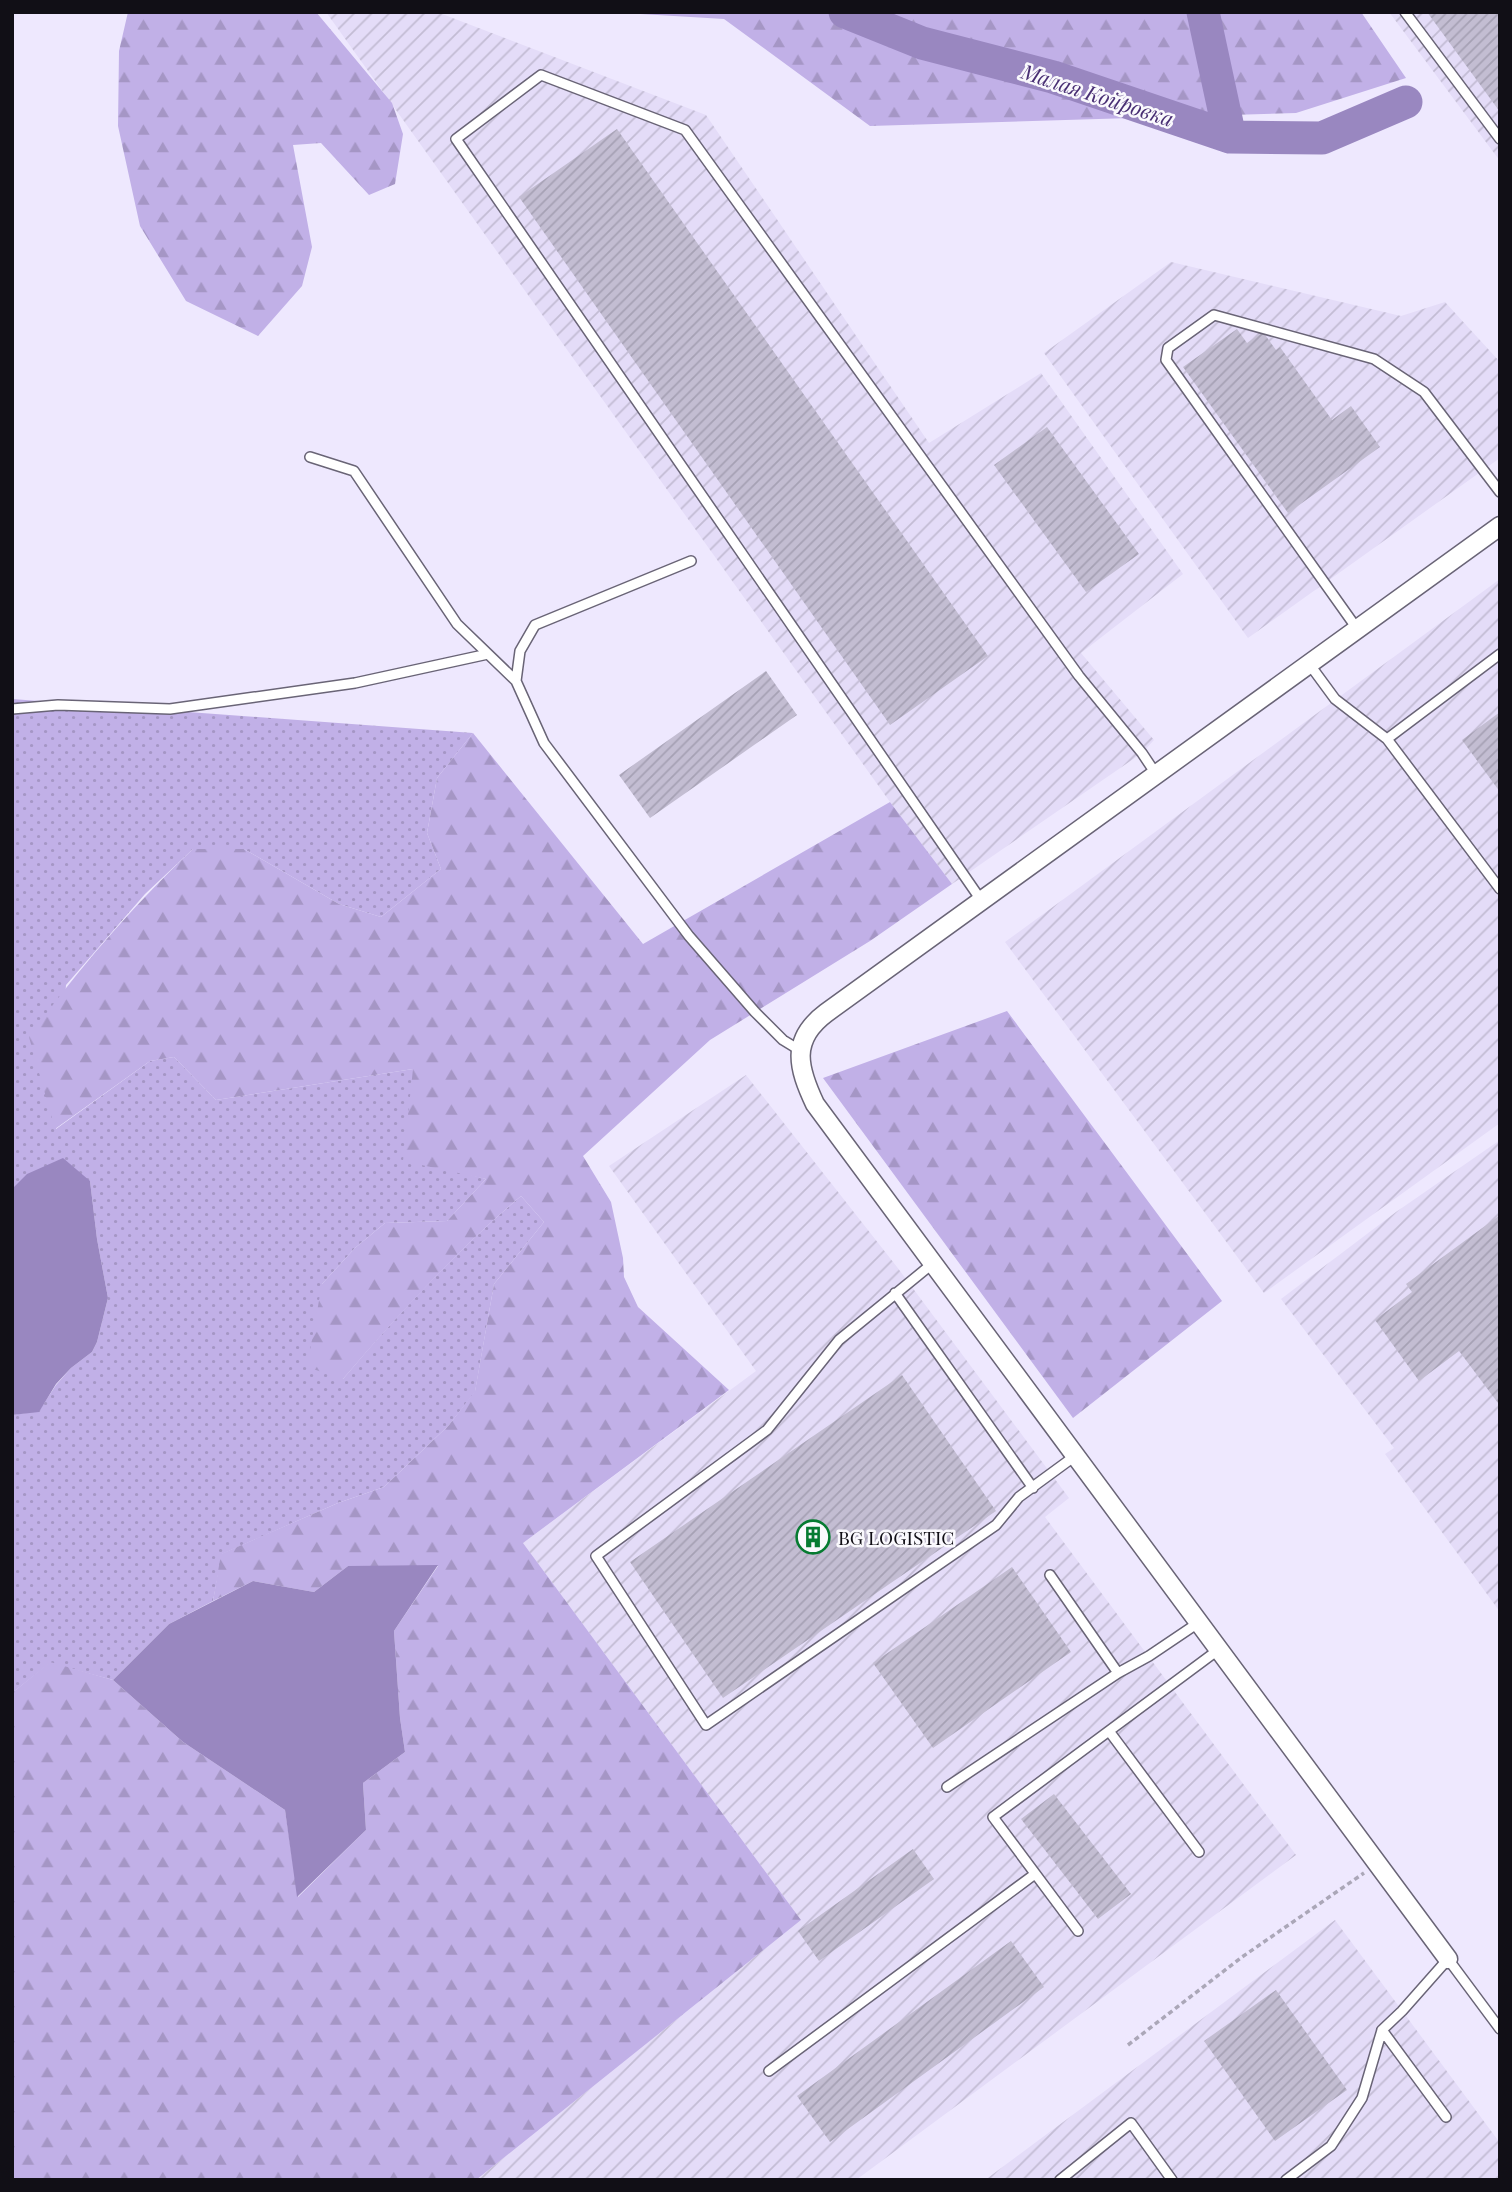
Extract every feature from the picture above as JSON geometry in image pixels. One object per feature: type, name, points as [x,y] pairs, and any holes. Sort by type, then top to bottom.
[{"type":"street","points":[[1448,1959],[815,1104],[804,1081],[801,1051],[811,1024],[1500,526]]},
{"type":"lane","points":[[1405,12],[1500,139]]},
{"type":"lane","points":[[981,900],[456,139],[541,75],[685,130],[1079,677],[1142,752],[1156,774]]},
{"type":"lane","points":[[1358,630],[1166,360],[1168,348],[1214,316],[1374,359],[1424,392],[1500,492]]},
{"type":"lane","points":[[310,457],[354,471],[457,624],[516,681],[544,743],[689,936],[755,1012],[783,1040],[801,1051]]},
{"type":"lane","points":[[516,681],[520,652],[535,625],[691,561]]},
{"type":"lane","points":[[12,709],[58,705],[170,709],[355,683],[488,654]]},
{"type":"lane","points":[[1387,739],[1500,654]]},
{"type":"lane","points":[[1310,665],[1335,699],[1387,739],[1500,889]]},
{"type":"lane","points":[[932,1264],[839,1340],[767,1430],[596,1556],[706,1725],[996,1525],[1019,1497],[1075,1457]]},
{"type":"lane","points":[[895,1293],[1033,1488]]},
{"type":"lane","points":[[1050,1575],[1118,1673]]},
{"type":"lane","points":[[947,1787],[1198,1623]]},
{"type":"lane","points":[[1078,1931],[993,1817],[1218,1650]]},
{"type":"lane","points":[[1110,1731],[1199,1852]]},
{"type":"lane","points":[[769,2071],[1035,1874]]},
{"type":"lane","points":[[1286,2180],[1331,2146],[1362,2098],[1382,2030],[1448,1959],[1500,2029]]},
{"type":"lane","points":[[1382,2030],[1446,2117]]},
{"type":"lane","points":[[1060,2180],[1131,2123],[1172,2180]]},
{"type":"path","points":[[1128,2045],[1242,1957],[1377,1864]]},
{"type":"shaded area","points":[[326,12],[437,12],[706,115],[929,443],[1041,373],[1183,574],[1081,653],[1154,740],[1142,753],[952,884],[890,802]]},
{"type":"shaded area","points":[[1389,12],[1500,12],[1500,161]]},
{"type":"shaded area","points":[[1171,262],[1401,316],[1445,302],[1500,362],[1500,458],[1248,638],[1044,353]]},
{"type":"shaded area","points":[[1500,579],[1500,1123],[1264,1293],[1005,942]]},
{"type":"shaded area","points":[[746,1075],[897,1267],[1069,1498],[1045,1517],[1296,1855],[856,2180],[476,2180],[801,1920],[523,1543],[756,1371],[609,1166]]},
{"type":"shaded area","points":[[1500,1140],[1500,1612],[1385,1454],[1394,1448],[1281,1299],[1396,1212]]},
{"type":"shaded area","points":[[63,1158],[90,1181],[108,1298],[92,1352],[56,1384],[39,1412],[12,1415],[12,1189],[27,1174]]},
{"type":"shaded area","points":[[438,1565],[394,1631],[405,1752],[363,1783],[366,1830],[297,1897],[285,1810],[183,1742],[113,1680],[169,1624],[253,1581],[314,1592],[348,1566]]},
{"type":"shaded area","points":[[1335,1920],[1500,2143],[1500,2180],[985,2180]]},
{"type":"green space","points":[[128,12],[316,12],[392,103],[403,134],[395,184],[369,195],[321,143],[293,145],[312,247],[302,286],[258,336],[186,301],[140,226],[118,126],[119,51]]},
{"type":"green space","points":[[607,12],[1361,12],[1406,78],[1296,113],[870,126],[724,19]]},
{"type":"green space","points":[[12,699],[473,733],[437,778],[427,833],[441,869],[381,917],[339,904],[244,849],[193,849],[145,894],[66,985],[56,1129],[150,1061],[174,1057],[216,1100],[413,1069],[452,1170],[486,1179],[447,1221],[385,1223],[355,1248],[322,1284],[343,1379],[428,1284],[521,1196],[544,1222],[494,1284],[475,1392],[449,1425],[384,1487],[338,1503],[222,1554],[213,1601],[169,1624],[113,1680],[50,1663],[12,1693],[12,1415],[39,1411],[71,1368],[92,1352],[108,1298],[90,1181],[12,1189]]},
{"type":"green space","points":[[473,733],[643,944],[890,802],[952,884],[870,941],[710,1040],[583,1156],[611,1202],[623,1258],[624,1277],[638,1307],[729,1390],[523,1543],[801,1920],[476,2180],[12,2180],[12,1693],[50,1662],[113,1680],[183,1742],[285,1810],[298,1897],[366,1830],[363,1783],[405,1752],[394,1631],[438,1566],[348,1566],[314,1592],[253,1581],[213,1601],[221,1554],[338,1503],[384,1487],[449,1425],[475,1391],[494,1284],[544,1222],[521,1196],[428,1284],[343,1379],[307,1367],[322,1284],[355,1248],[385,1223],[447,1221],[486,1179],[403,1161],[413,1069],[216,1100],[174,1057],[150,1061],[55,1129],[29,1037],[106,939],[193,849],[244,849],[339,904],[381,917],[441,869],[427,833],[437,778]]},
{"type":"green space","points":[[1007,1011],[1222,1301],[1073,1418],[823,1078]]},
{"type":"building","points":[[1427,12],[1500,12],[1500,112]]},
{"type":"building","points":[[617,129],[988,656],[890,725],[519,197]]},
{"type":"building","points":[[1237,329],[1247,343],[1263,332],[1276,350],[1280,347],[1332,420],[1351,406],[1380,447],[1288,513],[1183,367]]},
{"type":"building","points":[[1047,427],[1139,554],[1086,592],[994,465]]},
{"type":"building","points":[[766,671],[797,715],[650,818],[619,775]]},
{"type":"building","points":[[1500,712],[1500,792],[1462,740]]},
{"type":"building","points":[[1500,1215],[1498,1403],[1459,1351],[1419,1381],[1375,1320],[1412,1292],[1406,1284]]},
{"type":"building","name":"BG LOGISTIC","points":[[902,1375],[996,1511],[723,1698],[630,1562]]},
{"type":"building","points":[[1012,1567],[1071,1652],[933,1748],[873,1663]]},
{"type":"building","points":[[1054,1794],[1131,1894],[1098,1919],[1021,1819]]},
{"type":"building","points":[[913,1849],[934,1879],[819,1961],[798,1931]]},
{"type":"building","points":[[1011,1941],[1044,1987],[830,2142],[797,2096]]},
{"type":"building","points":[[1276,1990],[1347,2090],[1275,2141],[1204,2041]]},
{"type":"waterway","name":"Малая Койровка","points":[[845,12],[922,43],[1053,77],[1230,137],[1203,12]]},
{"type":"waterway","points":[[1230,137],[1322,138],[1406,102]]},
{"type":"place","name":"BG LOGISTIC","points":[[813,1537]]}]
